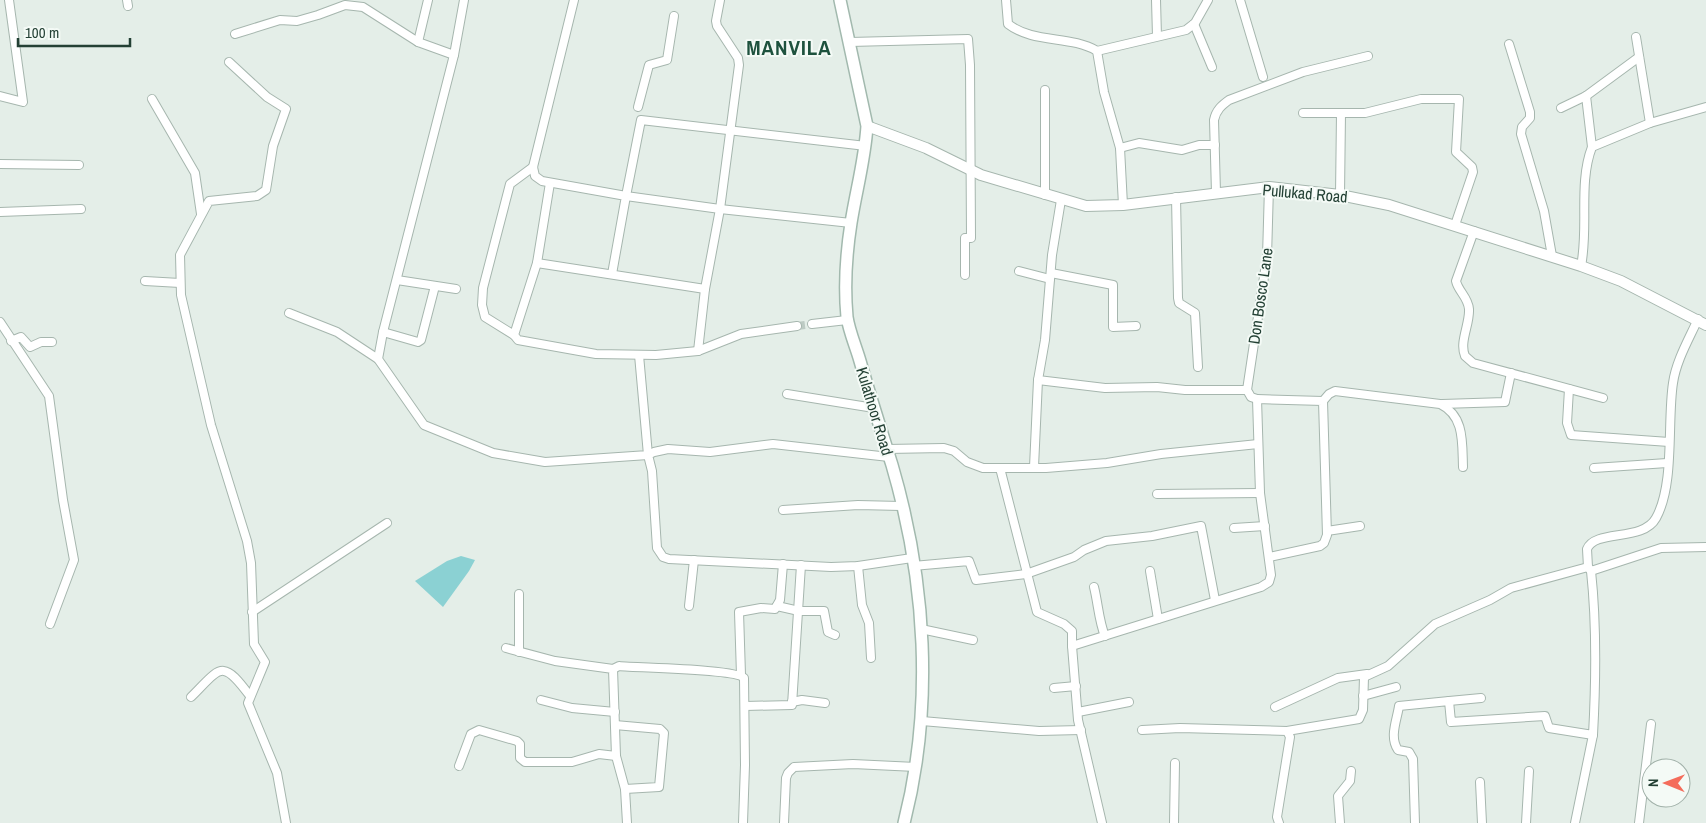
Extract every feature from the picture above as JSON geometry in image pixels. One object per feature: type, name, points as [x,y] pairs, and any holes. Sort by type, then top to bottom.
[{"type":"main road","name":"Kulathoor Road","points":[[840,0],[867,126],[866,146],[851,224],[845,277],[847,320],[888,453],[911,542],[921,629],[924,690],[922,721],[916,767],[904,823]]},
{"type":"street","points":[[0,96],[23,102],[9,0]]},
{"type":"street","points":[[418,42],[428,0]]},
{"type":"street","points":[[378,358],[396,280],[454,55],[464,0]]},
{"type":"street","points":[[574,0],[534,167],[535,176],[542,181],[550,183],[626,196],[851,224]]},
{"type":"street","points":[[698,351],[705,288],[720,209],[739,65],[738,58],[717,26],[716,21],[720,0]]},
{"type":"street","points":[[1006,0],[1008,24],[1020,33],[1086,44],[1097,51],[1186,30],[1194,24],[1208,0]]},
{"type":"street","points":[[1156,0],[1157,36]]},
{"type":"street","points":[[1240,0],[1263,77]]},
{"type":"street","points":[[235,34],[280,20],[304,19],[345,5],[364,7],[418,42],[454,55]]},
{"type":"street","points":[[638,107],[649,64],[667,60],[674,16]]},
{"type":"street","points":[[1194,24],[1212,67]]},
{"type":"street","points":[[1636,37],[1650,123]]},
{"type":"street","points":[[850,42],[968,39],[971,170],[970,238],[965,238],[965,275]]},
{"type":"street","points":[[1509,44],[1530,112],[1529,121],[1522,127],[1521,134],[1544,211],[1552,256]]},
{"type":"street","points":[[1097,51],[1104,92],[1120,148],[1123,172],[1123,205]]},
{"type":"street","points":[[1216,193],[1216,113],[1229,100],[1303,72],[1368,56]]},
{"type":"street","points":[[1561,108],[1586,96],[1639,57]]},
{"type":"street","points":[[228,62],[267,97],[286,109],[272,146],[266,190],[257,196],[209,201],[180,255],[180,283],[211,425],[247,541],[251,562],[254,644],[265,662],[248,703],[253,719],[277,773],[286,823]]},
{"type":"street","points":[[1045,90],[1045,195]]},
{"type":"street","points":[[1581,266],[1585,249],[1586,170],[1592,147],[1586,96]]},
{"type":"street","points":[[1303,113],[1365,113],[1422,99],[1459,99],[1456,152],[1472,167],[1473,172],[1455,225]]},
{"type":"street","points":[[152,100],[193,167],[201,214]]},
{"type":"street","points":[[1592,147],[1650,123],[1706,107]]},
{"type":"street","points":[[1340,194],[1342,113]]},
{"type":"street","points":[[612,274],[641,120],[866,146]]},
{"type":"street","name":"Pullukad Road","points":[[867,126],[926,148],[971,170],[1045,195],[1086,206],[1123,205],[1269,187],[1340,194],[1388,205],[1581,266],[1620,281],[1702,322]]},
{"type":"street","points":[[1120,148],[1139,143],[1182,150],[1199,145],[1215,145]]},
{"type":"street","points":[[0,164],[79,165]]},
{"type":"street","points":[[534,167],[510,184],[484,288],[482,305],[485,317],[514,335],[518,340],[596,354],[639,355],[698,351],[741,334],[797,326]]},
{"type":"street","points":[[514,335],[537,263],[550,183]]},
{"type":"street","name":"Don Bosco Lane","points":[[1247,390],[1267,257],[1269,187]]},
{"type":"street","points":[[1176,197],[1178,298],[1179,303],[1195,313],[1198,367]]},
{"type":"street","points":[[1034,467],[1038,380],[1061,200]]},
{"type":"street","points":[[0,212],[81,209]]},
{"type":"street","points":[[1474,231],[1456,277],[1456,286],[1465,295],[1469,311],[1463,352],[1473,363],[1603,398]]},
{"type":"street","points":[[537,263],[705,288]]},
{"type":"street","points":[[1019,270],[1113,285],[1113,327],[1136,326]]},
{"type":"street","points":[[396,280],[456,289]]},
{"type":"street","points":[[145,281],[180,283]]},
{"type":"street","points":[[383,332],[418,342],[421,340],[435,286]]},
{"type":"street","points":[[289,313],[337,332],[378,358],[424,425],[493,453],[545,462],[648,455],[661,450],[710,452],[773,444],[888,453],[944,448],[954,451],[968,462],[983,468],[1000,468],[1107,463],[1161,454],[1258,444]]},
{"type":"street","points":[[812,324],[847,320]]},
{"type":"street","points":[[0,322],[49,396],[63,500],[74,560],[50,624]]},
{"type":"street","points":[[1575,823],[1592,735],[1596,646],[1587,549],[1590,543],[1639,531],[1651,526],[1657,518],[1664,496],[1673,380],[1702,322]]},
{"type":"street","points":[[11,341],[21,337],[30,347],[41,342],[52,342]]},
{"type":"street","points":[[639,355],[648,455],[652,472],[657,548],[663,557],[669,559],[858,566],[969,560],[976,580],[1026,574],[1074,558],[1084,550],[1106,540],[1152,536],[1201,526],[1215,600]]},
{"type":"street","points":[[1270,557],[1320,546],[1324,543],[1327,531],[1323,401],[1328,394],[1335,391],[1440,404],[1505,402],[1511,373]]},
{"type":"street","points":[[1038,380],[1105,388],[1157,387],[1186,390],[1247,390],[1252,397],[1257,399],[1323,401]]},
{"type":"street","points":[[1570,389],[1567,423],[1571,435],[1669,442]]},
{"type":"street","points":[[788,394],[874,408]]},
{"type":"street","points":[[1072,646],[1261,587],[1269,582],[1271,575],[1270,557],[1260,493],[1257,399]]},
{"type":"street","points":[[1440,404],[1450,411],[1460,426],[1463,466]]},
{"type":"street","points":[[1594,468],[1667,463]]},
{"type":"street","points":[[1000,468],[1037,612],[1064,624],[1072,631],[1078,712],[1102,823]]},
{"type":"street","points":[[1157,494],[1260,493]]},
{"type":"street","points":[[783,510],[858,505],[901,506]]},
{"type":"street","points":[[252,612],[387,523]]},
{"type":"street","points":[[1234,528],[1265,526]]},
{"type":"street","points":[[1327,531],[1360,526]]},
{"type":"street","points":[[1275,707],[1338,678],[1376,673],[1388,666],[1434,624],[1490,600],[1511,588],[1590,569],[1661,548],[1706,547]]},
{"type":"street","points":[[689,606],[694,560]]},
{"type":"street","points":[[742,823],[745,684],[741,675],[739,612],[761,608],[775,609],[780,600],[783,564]]},
{"type":"street","points":[[792,702],[801,565]]},
{"type":"street","points":[[858,566],[862,605],[869,623],[871,658]]},
{"type":"street","points":[[1150,571],[1158,618]]},
{"type":"street","points":[[1094,587],[1101,628],[1105,636]]},
{"type":"street","points":[[519,594],[519,652]]},
{"type":"street","points":[[777,606],[798,611],[824,610],[828,632],[835,636]]},
{"type":"street","points":[[921,629],[973,640]]},
{"type":"street","points":[[506,648],[555,661],[613,669],[619,666],[741,675]]},
{"type":"street","points":[[613,669],[616,756],[625,789],[627,823]]},
{"type":"street","points":[[191,697],[216,672],[226,671],[233,674],[250,696]]},
{"type":"street","points":[[1142,730],[1180,728],[1287,731],[1359,719],[1363,710],[1362,682],[1367,674]]},
{"type":"street","points":[[1054,688],[1076,686]]},
{"type":"street","points":[[1363,696],[1396,687]]},
{"type":"street","points":[[1415,823],[1414,759],[1409,752],[1398,750],[1395,746],[1394,726],[1399,706],[1481,698]]},
{"type":"street","points":[[541,700],[572,708],[615,712]]},
{"type":"street","points":[[745,706],[792,705],[792,702],[802,700],[825,703]]},
{"type":"street","points":[[1449,701],[1451,722],[1545,716],[1549,728],[1592,735]]},
{"type":"street","points":[[1078,712],[1129,702]]},
{"type":"street","points":[[922,721],[1039,732],[1081,730]]},
{"type":"street","points":[[1638,823],[1651,724]]},
{"type":"street","points":[[615,725],[660,729],[664,733],[660,785],[656,788],[625,789]]},
{"type":"street","points":[[459,766],[472,734],[479,730],[517,741],[520,744],[520,758],[525,762],[572,762],[600,754],[616,756]]},
{"type":"street","points":[[1279,823],[1277,817],[1290,736],[1287,731]]},
{"type":"street","points":[[1174,823],[1175,763]]},
{"type":"street","points":[[784,823],[786,778],[794,767],[853,764],[916,767]]},
{"type":"street","points":[[1340,823],[1338,796],[1350,781],[1351,770]]},
{"type":"street","points":[[1526,823],[1529,771]]},
{"type":"street","points":[[1480,782],[1482,823]]},
{"type":"water","points":[[461,556],[475,560],[443,607],[415,581],[447,561]]},
{"type":"tunnel","points":[[797,326],[812,324]]},
{"type":"district","name":"MANVILA","points":[[789,47]]}]
